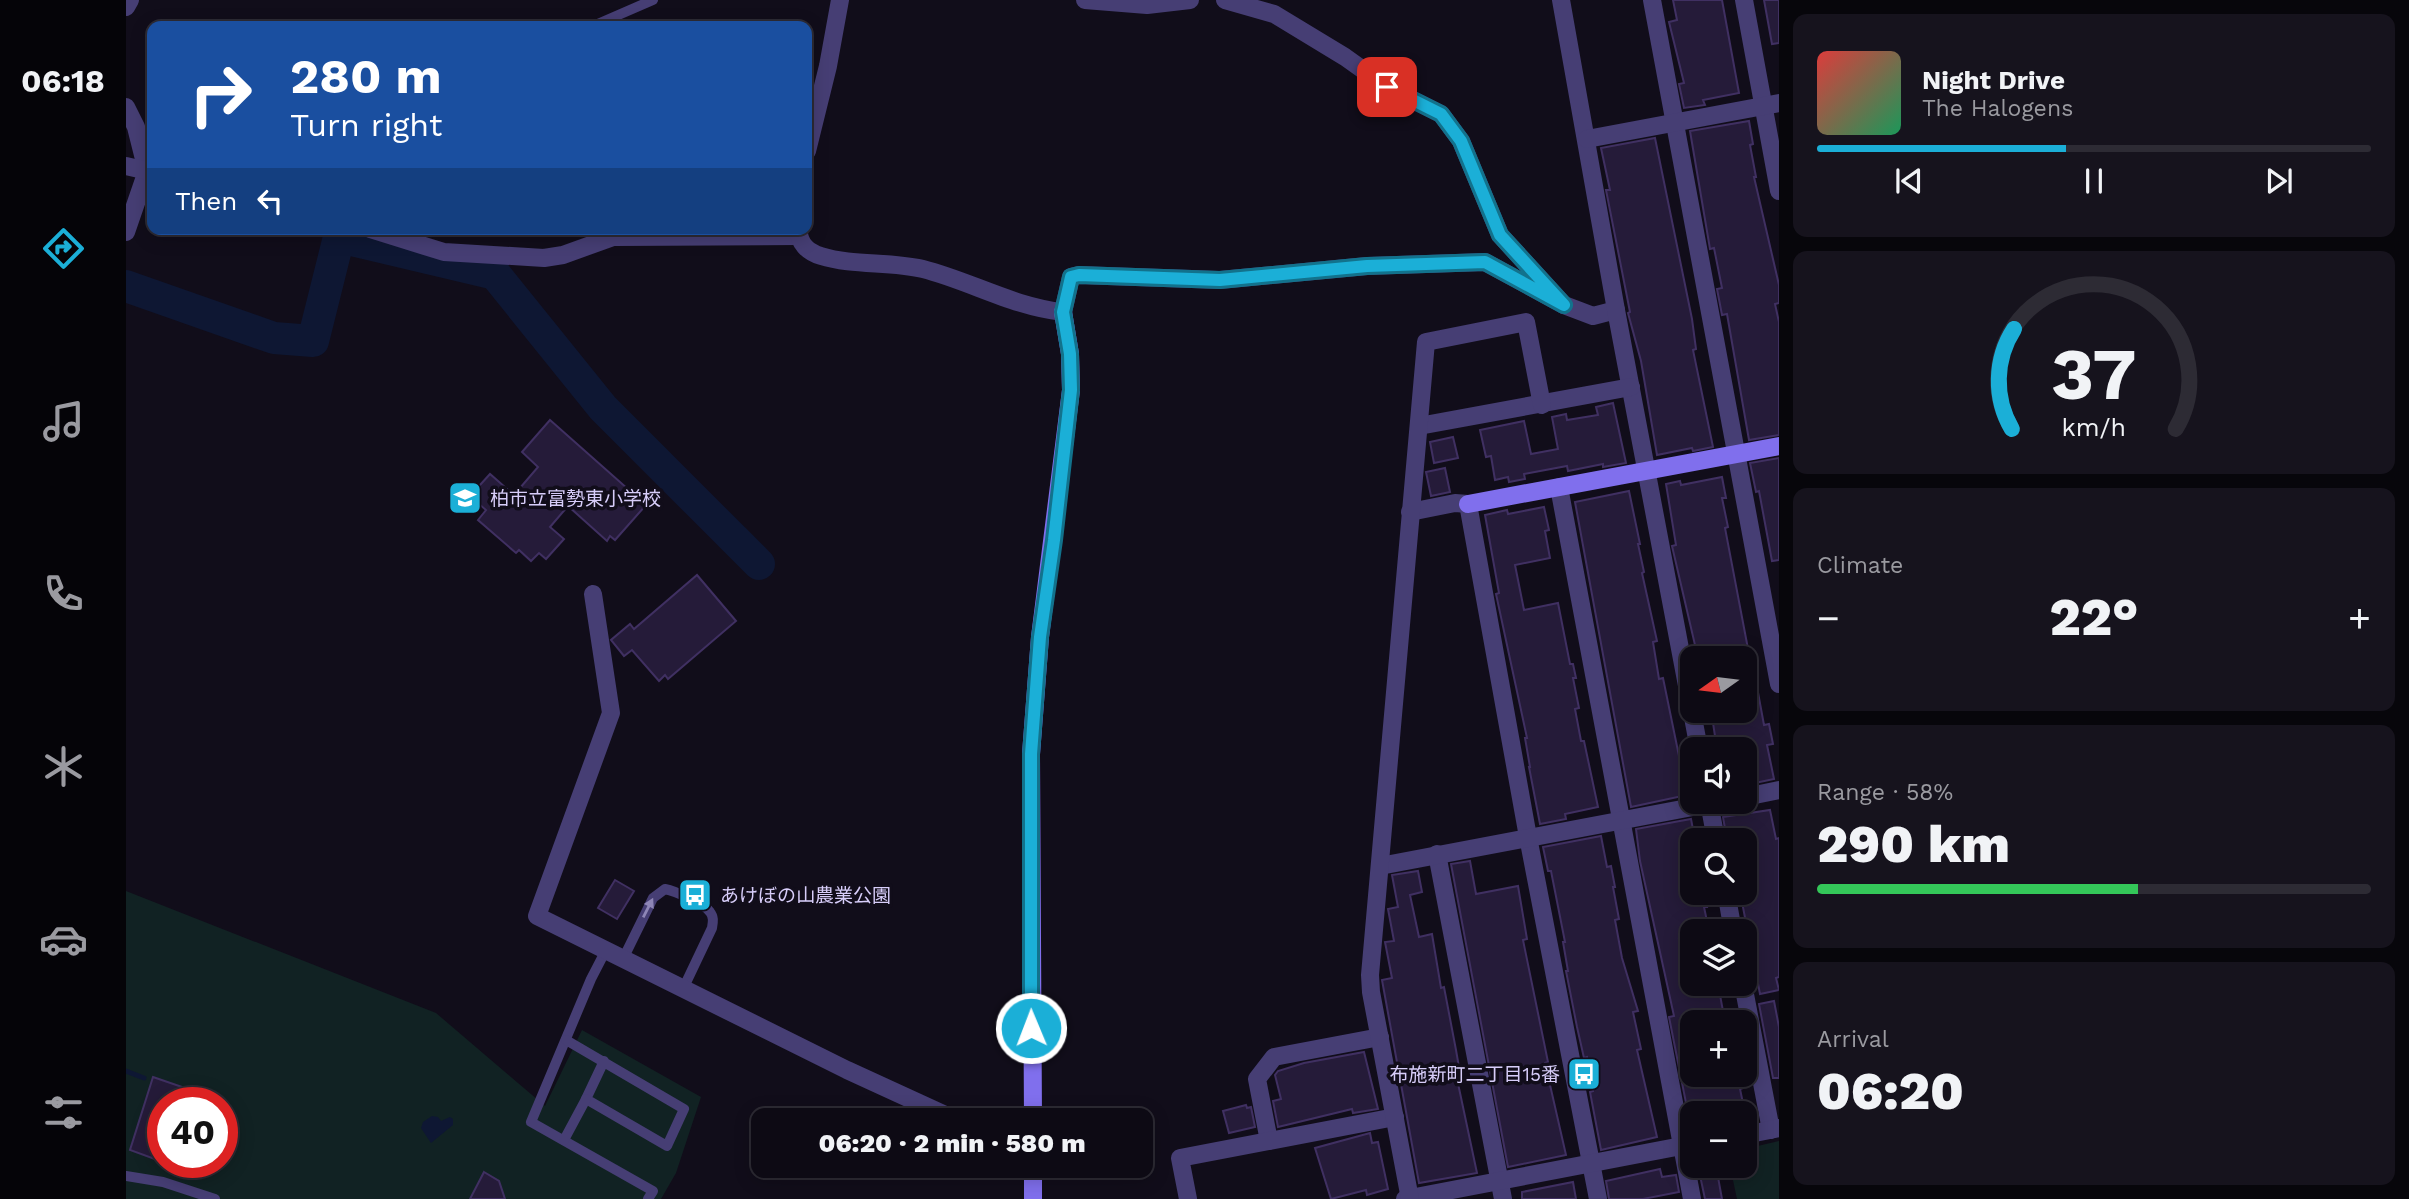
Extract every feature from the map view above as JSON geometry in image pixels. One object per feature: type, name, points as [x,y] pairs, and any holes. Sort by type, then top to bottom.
[{"type":"street","points":[[126,7],[130,0]]},
{"type":"street","points":[[812,131],[840,0]]},
{"type":"street","points":[[1085,0],[1190,0]]},
{"type":"street","points":[[1225,0],[1274,14],[1346,57],[1387,87],[1441,114],[1461,141],[1500,235],[1564,305]]},
{"type":"street","points":[[1562,0],[1616,310],[1697,737]]},
{"type":"street","points":[[1652,0],[1779,684]]},
{"type":"street","points":[[1744,0],[1771,104],[1779,191]]},
{"type":"street","points":[[1587,139],[1771,104]]},
{"type":"street","points":[[126,107],[136,127],[147,162]]},
{"type":"street","points":[[126,166],[147,170]]},
{"type":"street","points":[[126,232],[147,179]]},
{"type":"street","points":[[389,235],[444,252],[544,258],[563,255],[618,235]]},
{"type":"street","points":[[800,235],[809,251],[820,256],[923,269],[1014,301],[1063,312]]},
{"type":"street","points":[[1032,1108],[1031,754],[1040,637],[1071,390],[1070,354],[1063,312],[1071,277],[1079,275],[1220,280],[1367,266],[1485,262],[1564,305],[1593,316],[1616,310]]},
{"type":"street","points":[[1542,405],[1527,322],[1426,342],[1370,975],[1409,1199],[1501,1190],[1591,1164],[1680,1146]]},
{"type":"street","points":[[1419,426],[1632,387]]},
{"type":"street","points":[[1410,512],[1455,503],[1468,504],[1779,446]]},
{"type":"street","points":[[1559,487],[1619,820],[1680,1112]]},
{"type":"street","points":[[1468,504],[1528,837],[1598,1199]]},
{"type":"street","points":[[593,594],[611,713],[537,916],[847,1070],[930,1108]]},
{"type":"street","points":[[1757,795],[1779,790]]},
{"type":"street","points":[[1380,866],[1680,808]]},
{"type":"street","points":[[1437,854],[1501,1190]]},
{"type":"street","points":[[1746,996],[1775,1129],[1757,1133]]},
{"type":"street","points":[[1269,1141],[1257,1079],[1274,1057],[1380,1037]]},
{"type":"street","points":[[1188,1199],[1180,1158],[1395,1117]]},
{"type":"street","points":[[1033,1178],[1033,1199]]},
{"type":"street","points":[[1690,1178],[1692,1199]]},
{"type":"lane","points":[[605,21],[653,0]]},
{"type":"lane","points":[[623,959],[653,898],[665,890],[673,890],[707,908],[713,920],[712,928],[683,989]]},
{"type":"lane","points":[[606,950],[531,1122],[653,1191],[648,1199]]},
{"type":"lane","points":[[566,1040],[684,1109],[667,1146],[586,1098]]},
{"type":"lane","points":[[564,1140],[604,1061]]},
{"type":"lane","points":[[126,1176],[163,1182],[215,1199]]},
{"type":"shaded area","points":[[126,891],[436,1013],[545,1106],[582,1030],[701,1097],[676,1173],[661,1199],[126,1199]]},
{"type":"shaded area","points":[[1779,1141],[1779,1199],[1737,1199],[1733,1178],[1757,1178],[1757,1146]]},
{"type":"water","points":[[432,1116],[441,1121],[450,1117],[453,1119],[453,1125],[431,1143],[421,1128],[423,1122]]},
{"type":"building","points":[[1673,0],[1722,0],[1739,93],[1703,100],[1705,105],[1684,108],[1679,84],[1684,83],[1669,22],[1677,20]]},
{"type":"building","points":[[1764,0],[1779,0],[1779,43],[1772,44]]},
{"type":"building","points":[[1749,121],[1754,177],[1779,285],[1779,303],[1775,304],[1779,322],[1779,435],[1749,440],[1727,314],[1722,315],[1717,289],[1722,288],[1714,248],[1710,249],[1690,131]]},
{"type":"building","points":[[1655,138],[1692,319],[1696,349],[1693,350],[1713,447],[1657,455],[1641,361],[1628,313],[1630,312],[1606,190],[1610,190],[1601,148]]},
{"type":"building","points":[[1613,403],[1626,463],[1603,467],[1603,464],[1568,471],[1567,466],[1524,474],[1525,479],[1509,482],[1508,477],[1495,480],[1491,456],[1486,457],[1480,430],[1524,421],[1531,454],[1558,449],[1552,417],[1566,414],[1567,420],[1598,415],[1596,407]]},
{"type":"building","points":[[550,420],[646,505],[615,540],[610,536],[607,541],[568,506],[550,527],[564,539],[546,559],[539,553],[531,561],[519,550],[516,553],[478,520],[486,510],[470,496],[490,474],[514,495],[538,467],[522,452]]},
{"type":"building","points":[[1453,437],[1458,458],[1434,463],[1430,442]]},
{"type":"building","points":[[1779,458],[1779,560],[1772,561],[1759,491],[1756,492],[1750,463]]},
{"type":"building","points":[[1445,468],[1450,492],[1431,496],[1426,472]]},
{"type":"building","points":[[1722,477],[1726,498],[1722,498],[1728,527],[1725,528],[1747,646],[1695,646],[1672,546],[1676,545],[1666,484],[1680,481],[1681,485]]},
{"type":"building","points":[[1629,491],[1640,544],[1642,573],[1657,641],[1653,642],[1659,679],[1663,678],[1680,761],[1680,796],[1631,807],[1575,502]]},
{"type":"building","points":[[1544,507],[1549,530],[1545,531],[1550,558],[1515,565],[1524,610],[1558,603],[1570,664],[1573,664],[1576,678],[1573,678],[1579,708],[1575,709],[1581,741],[1584,741],[1598,807],[1565,814],[1566,819],[1540,824],[1529,767],[1527,738],[1496,594],[1499,593],[1485,515]]},
{"type":"building","points":[[697,575],[736,621],[668,679],[665,675],[659,681],[632,650],[624,656],[611,640],[630,624],[634,629]]},
{"type":"building","points":[[1757,687],[1764,725],[1769,724],[1773,744],[1767,745],[1774,779],[1757,783],[1757,737],[1715,737],[1713,723],[1757,723]]},
{"type":"building","points":[[1770,810],[1776,839],[1779,838],[1779,977],[1776,978],[1779,990],[1760,994],[1757,979],[1757,919],[1745,919],[1743,905],[1757,905],[1757,828],[1725,828],[1723,817]]},
{"type":"building","points":[[1691,819],[1693,828],[1680,828],[1680,905],[1707,907],[1704,907],[1706,919],[1680,919],[1680,996],[1720,996],[1723,1010],[1680,1010],[1680,1073],[1669,1017],[1674,1016],[1640,861],[1636,829]]},
{"type":"building","points":[[1601,836],[1607,867],[1611,866],[1615,887],[1619,919],[1615,920],[1622,958],[1638,1011],[1633,1012],[1641,1049],[1637,1050],[1657,1137],[1601,1150],[1590,1092],[1593,1091],[1587,1057],[1584,1058],[1566,971],[1565,942],[1551,871],[1548,871],[1543,847]]},
{"type":"building","points":[[1470,861],[1476,894],[1518,886],[1527,939],[1523,940],[1548,1062],[1545,1063],[1566,1155],[1508,1167],[1451,864]]},
{"type":"building","points":[[1418,871],[1422,892],[1410,895],[1419,937],[1432,934],[1460,1073],[1456,1074],[1477,1173],[1419,1183],[1382,980],[1392,978],[1385,942],[1394,941],[1388,909],[1398,907],[1392,875]]},
{"type":"building","points":[[615,880],[634,891],[617,919],[598,908]]},
{"type":"building","points":[[1774,1001],[1779,1027],[1779,1078],[1773,1078],[1759,1004]]},
{"type":"building","points":[[1364,1052],[1378,1109],[1353,1113],[1352,1109],[1278,1127],[1273,1101],[1281,1099],[1275,1075],[1278,1071],[1304,1063]]},
{"type":"building","points":[[153,1077],[182,1087],[150,1087]]},
{"type":"building","points":[[1683,1087],[1743,1087],[1740,1089],[1742,1101],[1686,1101]]},
{"type":"building","points":[[147,1096],[147,1156],[130,1150]]},
{"type":"building","points":[[1246,1105],[1247,1108],[1251,1107],[1255,1127],[1229,1133],[1223,1111]]},
{"type":"building","points":[[1370,1133],[1372,1143],[1378,1142],[1388,1189],[1367,1195],[1366,1190],[1331,1199],[1315,1148]]},
{"type":"building","points":[[1660,1169],[1662,1177],[1676,1175],[1679,1192],[1643,1199],[1609,1199],[1606,1181]]},
{"type":"building","points":[[484,1172],[499,1181],[505,1199],[470,1199]]},
{"type":"building","points":[[1701,1178],[1718,1178],[1722,1199],[1705,1199]]},
{"type":"building","points":[[1573,1182],[1576,1199],[1522,1199],[1522,1192]]},
{"type":"waterway","points":[[126,286],[274,338],[313,341],[339,237],[495,274],[603,408],[759,564]]},
{"type":"waterway","points":[[126,1071],[144,1078]]},
{"type":"place","name":"柏市立富勢東小学校","points":[[465,498]]},
{"type":"place","name":"あけぼの山農業公園","points":[[695,895]]},
{"type":"place","name":"布施新町二丁目15番","points":[[1584,1074]]},
{"type":"route","points":[[1031,1028],[1031,754],[1034,697],[1071,390],[1070,354],[1063,312],[1071,277],[1079,275],[1220,280],[1367,266],[1485,262],[1564,305],[1500,235],[1461,141],[1441,114],[1387,87]]}]
